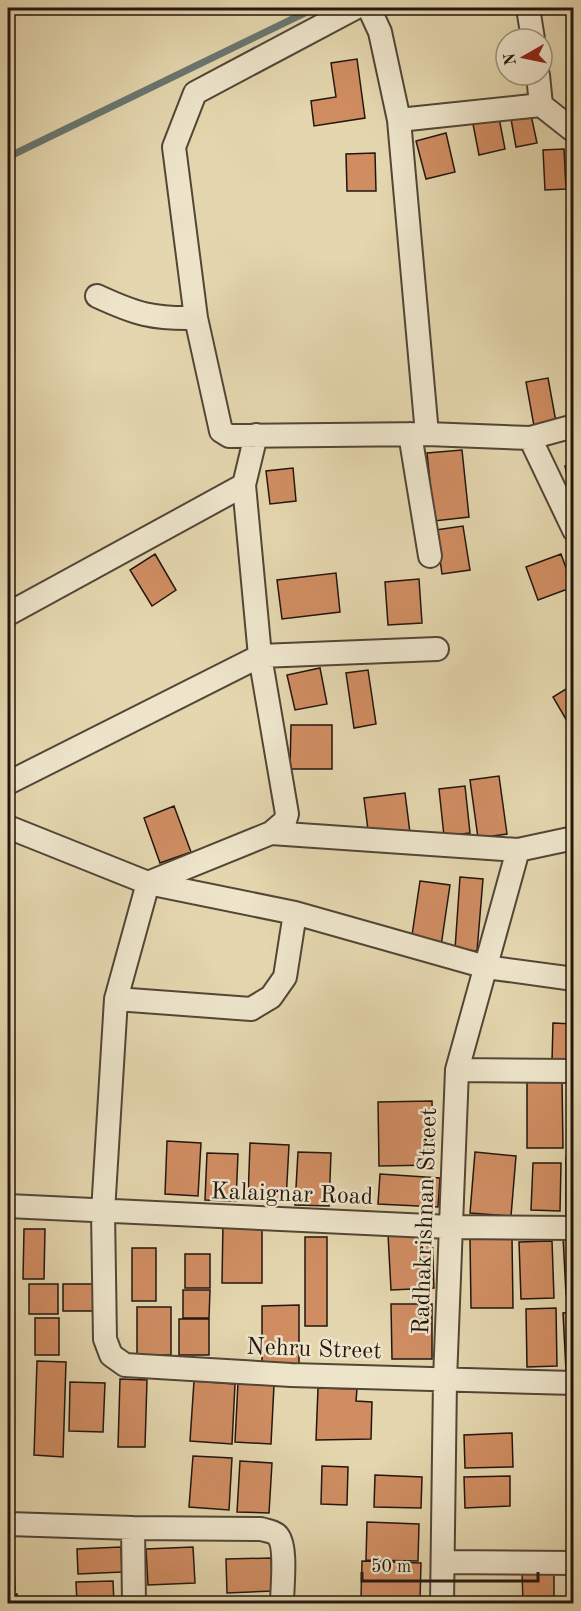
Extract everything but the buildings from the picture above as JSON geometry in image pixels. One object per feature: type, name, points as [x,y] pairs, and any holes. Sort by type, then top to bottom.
[{"type":"street","points":[[355,8],[195,93],[174,147],[196,318],[221,431],[229,436],[419,434],[530,438],[573,426]]},
{"type":"street","points":[[369,8],[380,32],[399,120],[419,434],[430,556]]},
{"type":"street","points":[[528,8],[531,27]]},
{"type":"street","points":[[539,87],[541,105],[573,131]]},
{"type":"street","points":[[399,120],[541,105]]},
{"type":"street","points":[[97,296],[130,312],[152,317],[196,318]]},
{"type":"street","points":[[148,883],[271,833],[285,821],[287,814],[260,656],[244,485],[256,435]]},
{"type":"street","points":[[530,438],[573,530]]},
{"type":"street","points":[[8,614],[244,485]]},
{"type":"street","points":[[8,783],[260,656],[437,649]]},
{"type":"street","points":[[8,826],[148,883],[295,913],[486,967],[573,979]]},
{"type":"street","points":[[271,833],[518,850],[573,838]]},
{"type":"street","name":"Radhakrishnan Street","points":[[442,1604],[445,1380],[457,1070],[518,850]]},
{"type":"street","points":[[103,1212],[116,999],[148,883]]},
{"type":"street","points":[[116,999],[250,1009],[272,997],[285,977],[295,913]]},
{"type":"street","points":[[457,1070],[573,1071]]},
{"type":"street","name":"Kalaignar Road","points":[[8,1206],[450,1227],[573,1228]]},
{"type":"street","name":"Nehru Street","points":[[103,1212],[105,1339],[111,1355],[125,1365],[291,1375],[573,1383]]},
{"type":"street","points":[[8,1524],[261,1529],[273,1532],[279,1537],[283,1547],[282,1604]]},
{"type":"street","points":[[133,1528],[134,1604]]},
{"type":"street","points":[[443,1562],[573,1563]]},
{"type":"waterway","points":[[8,157],[315,8]]}]
